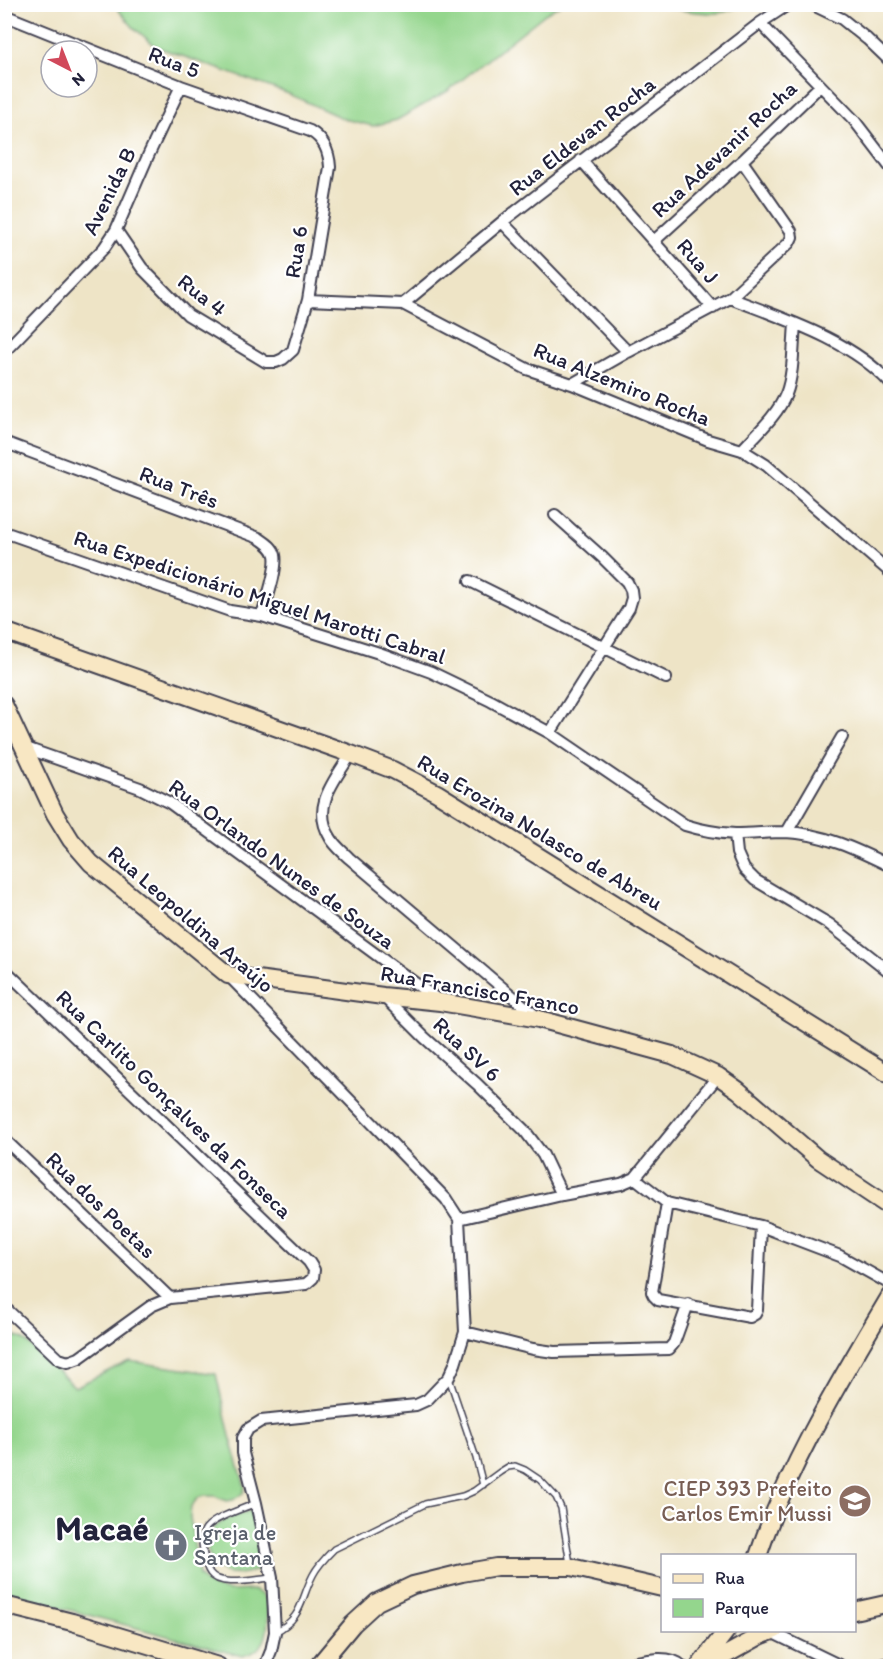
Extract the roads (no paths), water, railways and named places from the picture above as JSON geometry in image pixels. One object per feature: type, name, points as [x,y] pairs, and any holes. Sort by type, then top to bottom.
[{"type":"street","name":"Rua Eldevan Rocha","points":[[403,304],[581,160],[760,23],[789,4]]},
{"type":"street","points":[[811,4],[842,19],[891,61]]},
{"type":"street","name":"Rua 5","points":[[4,15],[181,86],[310,131],[318,136],[325,146]]},
{"type":"street","points":[[760,23],[854,120],[891,167]]},
{"type":"street","name":"Avenida B","points":[[4,352],[104,248],[116,230],[181,86]]},
{"type":"street","name":"Rua Adevanir Rocha","points":[[654,241],[820,86]]},
{"type":"street","name":"Rua 6","points":[[283,359],[293,350],[308,300],[330,167],[325,146]]},
{"type":"street","name":"Rua J","points":[[581,160],[713,308]]},
{"type":"street","points":[[572,384],[730,298],[789,243],[792,237],[791,231],[742,161]]},
{"type":"street","points":[[502,222],[628,352]]},
{"type":"street","name":"Rua 4","points":[[116,230],[142,268],[188,315],[266,362],[283,359]]},
{"type":"street","points":[[730,298],[852,350],[880,371],[891,383]]},
{"type":"street","name":"Rua Alzemiro Rocha","points":[[308,300],[403,304],[527,369],[572,384],[708,440],[742,450],[766,465],[891,572]]},
{"type":"street","points":[[742,450],[775,413],[786,394],[795,324]]},
{"type":"street","name":"Rua Três","points":[[4,442],[259,538],[270,545],[275,555],[275,567],[262,616]]},
{"type":"street","points":[[550,733],[629,608],[632,598],[627,582],[555,515]]},
{"type":"street","name":"Rua Expedicionário Miguel Marotti Cabral","points":[[4,532],[230,611],[262,616],[431,672],[550,733],[685,825],[703,831],[735,834],[787,832],[825,839],[862,852],[891,866]]},
{"type":"street","points":[[470,580],[666,678]]},
{"type":"street","name":"Rua Erozina Nolasco de Abreu","points":[[4,631],[393,770],[436,793],[891,1075]]},
{"type":"street","name":"Rua Leopoldina Araújo","points":[[4,705],[55,814],[71,840],[91,863],[228,975],[446,1199],[459,1219]]},
{"type":"street","points":[[787,832],[842,737]]},
{"type":"street","name":"Rua Orlando Nunes de Souza","points":[[26,748],[140,788],[170,803],[440,1002]]},
{"type":"street","points":[[351,754],[324,798],[322,818],[330,837],[349,858],[539,1019]]},
{"type":"street","points":[[735,834],[737,853],[744,869],[755,880],[829,924],[890,972]]},
{"type":"street","name":"Rua Carlito Gonçalves da Fonseca","points":[[4,969],[309,1262],[314,1270],[313,1278],[306,1284],[170,1298]]},
{"type":"street","name":"Rua Francisco Franco","points":[[228,975],[440,1002],[539,1019],[672,1055],[718,1076],[756,1104],[818,1159],[891,1207]]},
{"type":"street","name":"Rua SV 6","points":[[383,996],[525,1131],[543,1155],[562,1195]]},
{"type":"street","points":[[265,1666],[275,1632],[272,1578],[243,1453],[243,1437],[248,1428],[261,1421],[416,1405],[427,1400],[448,1377],[455,1364],[465,1332],[459,1219],[562,1195],[621,1185],[635,1178],[718,1076]]},
{"type":"street","name":"Rua dos Poetas","points":[[4,1139],[170,1298]]},
{"type":"street","points":[[635,1178],[668,1203],[761,1226],[840,1256],[891,1284]]},
{"type":"street","points":[[668,1203],[652,1292],[658,1300],[750,1317],[755,1314],[761,1226]]},
{"type":"street","points":[[759,1554],[789,1477],[847,1370],[891,1296]]},
{"type":"street","points":[[4,1307],[59,1359],[68,1362],[79,1358],[151,1306],[170,1298]]},
{"type":"street","points":[[465,1332],[554,1352],[669,1349],[674,1343],[688,1304]]},
{"type":"street","points":[[318,1666],[353,1624],[377,1602],[413,1585],[462,1573],[496,1567],[570,1567],[661,1588]]},
{"type":"street","points":[[856,1611],[891,1603]]},
{"type":"street","points":[[4,1605],[72,1622],[218,1666]]},
{"type":"street","points":[[699,1666],[725,1632]]},
{"type":"street","points":[[706,1666],[770,1632]]},
{"type":"street","points":[[774,1632],[840,1666]]},
{"type":"street","points":[[617,1666],[661,1659],[671,1659],[682,1666]]},
{"type":"street","points":[[875,1666],[891,1663]]},
{"type":"lane","points":[[448,1377],[483,1485]]},
{"type":"lane","points":[[275,1632],[293,1620],[313,1574],[322,1560],[334,1549],[425,1504],[463,1496],[508,1467],[515,1466],[525,1470],[540,1480],[555,1497],[561,1508],[570,1567]]},
{"type":"lane","points":[[256,1503],[219,1519],[207,1527],[202,1544],[207,1567],[210,1574],[217,1580],[225,1582],[272,1578]]},
{"type":"place","name":"CIEP 393 Prefeito Carlos Emir Mussi","points":[[855,1501]]},
{"type":"place","name":"Igreja de Santana","points":[[171,1545]]},
{"type":"district","name":"Macaé","points":[[102,1528]]}]
